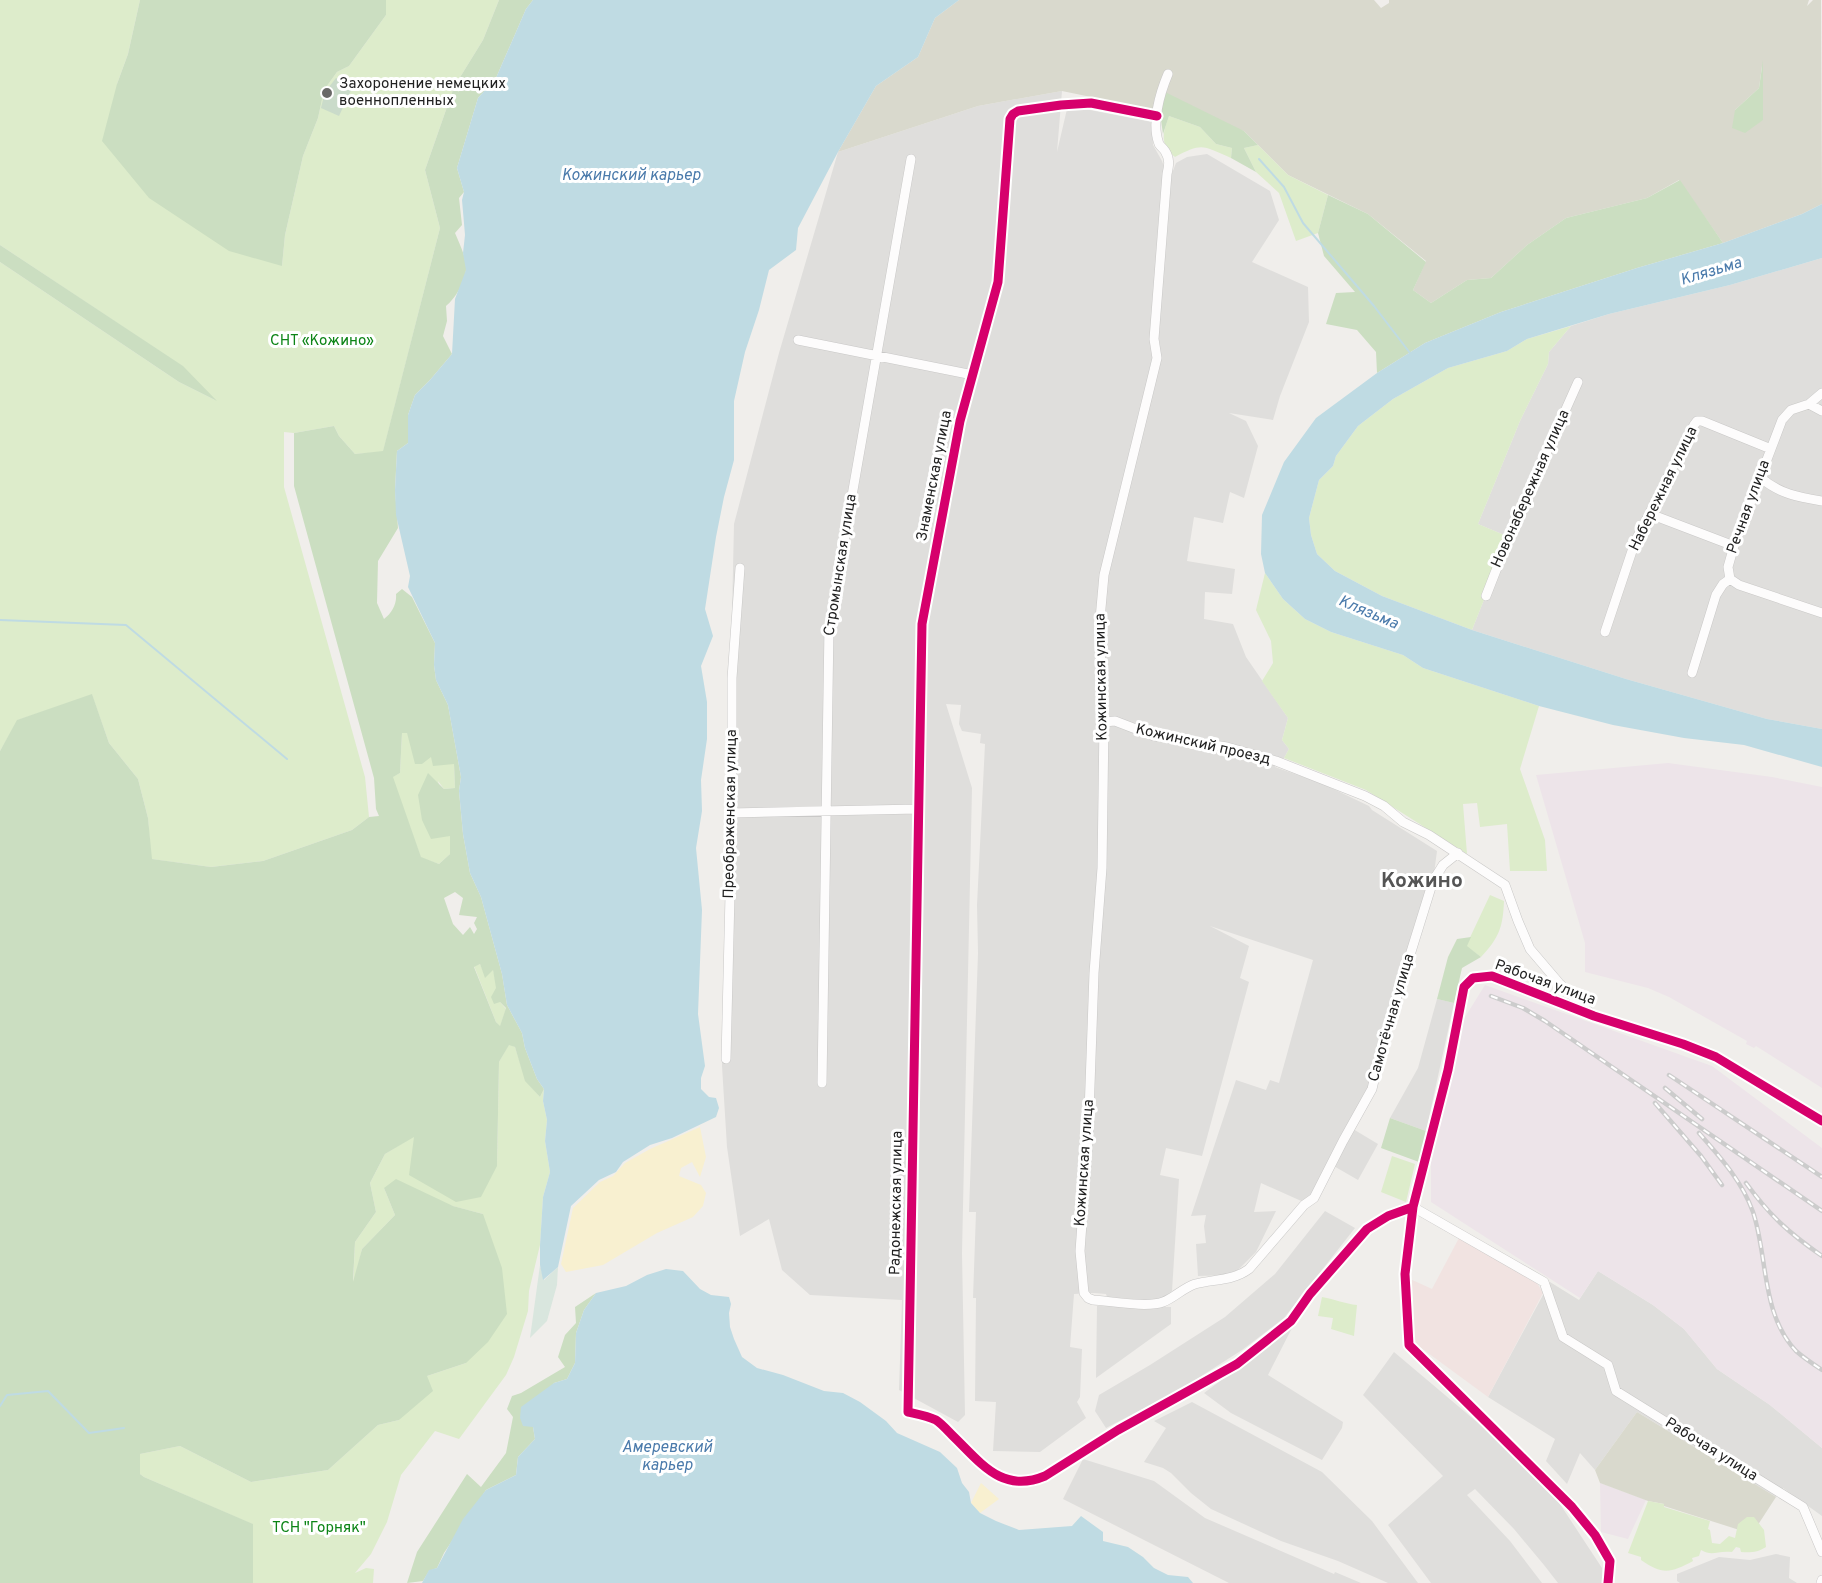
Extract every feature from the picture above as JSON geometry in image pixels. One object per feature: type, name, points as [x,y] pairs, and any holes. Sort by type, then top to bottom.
[{"type":"street","name":"Кожинская улица","points":[[1084,1293],[1080,1251],[1088,1141],[1094,973],[1102,868],[1104,722],[1099,630],[1104,575],[1157,358],[1154,339],[1167,174],[1170,161],[1160,145],[1157,116],[1159,98],[1168,74]]},
{"type":"street","name":"Знаменская улица","points":[[915,994],[922,624],[960,421],[998,282],[1010,119],[1018,111],[1061,105],[1091,104],[1157,116]]},
{"type":"street","name":"Стромынская улица","points":[[822,1083],[829,627],[911,159]]},
{"type":"street","points":[[798,340],[973,375]]},
{"type":"street","name":"Новонабережная улица","points":[[1486,596],[1509,537],[1578,382]]},
{"type":"street","name":"Речная улица","points":[[1731,579],[1728,567],[1734,546],[1782,420],[1791,410],[1809,404],[1822,393]]},
{"type":"street","points":[[1809,404],[1822,411]]},
{"type":"street","name":"Набережная улица","points":[[1605,632],[1635,542],[1694,424],[1702,421],[1771,449]]},
{"type":"street","points":[[1761,478],[1787,494],[1822,501]]},
{"type":"street","points":[[1650,514],[1734,546]]},
{"type":"street","name":"Преображенская улица","points":[[726,1059],[732,813],[732,678],[740,568]]},
{"type":"street","points":[[1692,672],[1716,595],[1723,584],[1731,579],[1739,585],[1822,613]]},
{"type":"street","name":"Кожинский проезд","points":[[1104,722],[1115,721],[1154,736],[1227,747],[1276,761],[1365,796],[1384,806],[1403,822],[1429,835],[1505,885],[1530,949],[1559,983],[1594,1016]]},
{"type":"street","points":[[732,813],[918,809]]},
{"type":"street","name":"Самотёчная улица","points":[[1084,1293],[1093,1300],[1155,1305],[1195,1284],[1242,1274],[1314,1198],[1342,1141],[1372,1089],[1383,1042],[1433,881],[1443,866],[1458,853]]},
{"type":"street","name":"Рабочая улица","points":[[1822,1121],[1716,1057],[1683,1044],[1594,1016],[1492,976],[1473,978],[1464,987],[1448,1070],[1413,1207],[1544,1282],[1563,1337],[1608,1365],[1616,1391],[1803,1507],[1822,1552]]},
{"type":"street","name":"Радонежская улица","points":[[915,994],[908,1412],[936,1420],[986,1468],[1001,1479],[1025,1482],[1045,1476],[1118,1430],[1237,1365],[1292,1321],[1310,1294],[1367,1228],[1388,1216],[1413,1207]]},
{"type":"street","points":[[1413,1207],[1405,1274],[1409,1345],[1572,1507],[1595,1535],[1610,1561],[1608,1583]]},
{"type":"shaded area","points":[[959,0],[1374,0],[1381,8],[1389,3],[1389,0],[1809,0],[1807,6],[1813,0],[1821,0],[1822,204],[1802,214],[1723,243],[1679,180],[1647,198],[1566,218],[1527,245],[1491,278],[1467,280],[1431,303],[1413,290],[1426,261],[1368,214],[1288,175],[1244,131],[1062,91],[978,106],[838,152],[876,86],[918,57],[935,18]],"holes":[[[1763,67],[1763,120],[1735,110],[1759,88]]]},
{"type":"shaded area","points":[[1062,91],[1057,152],[1067,109],[1090,110],[1152,122],[1153,145],[1169,181],[1176,163],[1187,157],[1207,154],[1270,191],[1279,220],[1252,262],[1308,287],[1309,322],[1273,420],[1229,413],[1246,421],[1258,446],[1244,498],[1230,492],[1223,523],[1194,517],[1187,561],[1235,569],[1232,594],[1205,592],[1204,619],[1233,624],[1246,657],[1288,718],[1282,740],[1289,749],[1284,758],[1276,761],[1275,767],[1323,784],[1369,806],[1437,851],[1433,881],[1372,1089],[1308,1204],[1261,1183],[1254,1212],[1276,1211],[1256,1252],[1233,1275],[1198,1276],[1196,1244],[1206,1243],[1204,1226],[1206,1215],[1191,1216],[1236,1080],[1266,1090],[1270,1080],[1279,1083],[1313,960],[1210,926],[1249,946],[1240,978],[1249,982],[1202,1156],[1166,1148],[1160,1175],[1179,1179],[1172,1291],[1158,1301],[1107,1297],[1106,1294],[1094,1293],[1074,1294],[1070,1347],[1082,1349],[1080,1397],[1077,1402],[1086,1418],[1040,1452],[993,1451],[996,1402],[975,1401],[976,1298],[973,1298],[976,1212],[969,1212],[978,953],[977,905],[985,744],[980,743],[981,734],[962,731],[959,724],[961,705],[946,704],[972,788],[962,1253],[965,1415],[958,1422],[899,1390],[902,1300],[810,1295],[782,1270],[769,1219],[740,1236],[727,1147],[722,1066],[734,524],[779,353],[838,152],[978,106]]},
{"type":"shaded area","points":[[1822,258],[1822,729],[1767,719],[1626,679],[1472,630],[1509,537],[1478,524],[1520,421],[1548,364],[1549,352],[1571,326],[1609,314],[1730,285]]},
{"type":"shaded area","points":[[1668,763],[1772,777],[1822,787],[1822,1088],[1756,1046],[1754,1048],[1746,1044],[1747,1041],[1669,997],[1648,988],[1585,972],[1585,943],[1536,775]]},
{"type":"shaded area","points":[[1485,985],[1712,1066],[1822,1148],[1822,1448],[1770,1405],[1717,1369],[1684,1329],[1653,1305],[1598,1271],[1580,1298],[1431,1202],[1431,1156],[1462,1022]]},
{"type":"shaded area","points":[[1437,999],[1454,1003],[1426,1131],[1390,1118],[1418,1068]]},
{"type":"shaded area","points":[[1353,1129],[1378,1144],[1358,1180],[1332,1165]]},
{"type":"shaded area","points":[[1325,1211],[1355,1228],[1284,1318],[1242,1350],[1181,1389],[1106,1428],[1095,1411],[1099,1395],[1225,1317],[1275,1274]]},
{"type":"shaded area","points":[[1459,1238],[1537,1283],[1543,1293],[1488,1397],[1413,1342],[1408,1278],[1432,1289]]},
{"type":"shaded area","points":[[540,1265],[544,1280],[558,1267],[557,1285],[547,1321],[530,1338]]},
{"type":"shaded area","points":[[1598,1271],[1653,1305],[1684,1329],[1717,1369],[1770,1405],[1822,1448],[1822,1516],[1783,1488],[1776,1497],[1637,1412],[1595,1470],[1580,1453],[1567,1484],[1546,1461],[1555,1439],[1488,1397],[1550,1282],[1579,1300]]},
{"type":"shaded area","points":[[1097,1306],[1171,1307],[1171,1324],[1096,1378]]},
{"type":"shaded area","points":[[1292,1328],[1268,1375],[1343,1422],[1342,1428],[1322,1460],[1231,1413],[1204,1393]]},
{"type":"shaded area","points":[[1394,1352],[1490,1433],[1554,1495],[1602,1568],[1603,1583],[1558,1583],[1514,1529],[1475,1489],[1467,1495],[1510,1541],[1542,1583],[1431,1583],[1388,1525],[1443,1476],[1363,1395]]},
{"type":"shaded area","points":[[1192,1402],[1322,1472],[1372,1521],[1418,1583],[1388,1583],[1338,1561],[1281,1541],[1211,1509],[1171,1473],[1144,1462],[1166,1428],[1154,1421]]},
{"type":"shaded area","points":[[1637,1412],[1776,1497],[1752,1534],[1600,1483],[1595,1470]]},
{"type":"shaded area","points":[[1083,1459],[1154,1481],[1205,1518],[1334,1574],[1335,1572],[1361,1583],[1229,1583],[1063,1499]]},
{"type":"shaded area","points":[[1600,1483],[1646,1500],[1628,1539],[1601,1532]]},
{"type":"shaded area","points":[[1776,1554],[1790,1557],[1789,1578],[1797,1583],[1680,1583],[1677,1581],[1677,1574],[1719,1557],[1750,1560]]},
{"type":"green space","name":"СНТ «Кожино»","points":[[0,0],[140,0],[128,54],[117,84],[282,266],[285,235],[303,156],[318,118],[324,90],[337,72],[349,66],[386,15],[386,0],[499,0],[483,40],[454,87],[425,170],[440,228],[383,452],[355,454],[339,436],[334,426],[294,433],[284,432],[284,487],[365,777],[369,817],[352,830],[263,861],[211,867],[151,859],[148,818],[138,779],[109,743],[92,695],[18,720],[0,751],[0,262],[179,382],[215,400],[182,366],[0,245]]},
{"type":"green space","points":[[140,0],[386,0],[386,15],[349,66],[337,72],[324,90],[318,118],[303,156],[285,235],[282,266],[229,251],[149,198],[102,141],[117,84],[128,54]]},
{"type":"green space","points":[[499,0],[533,0],[526,9],[496,78],[478,98],[457,168],[464,192],[459,198],[462,225],[455,233],[464,256],[466,270],[459,290],[446,306],[447,321],[443,336],[452,354],[415,395],[408,415],[408,443],[397,451],[395,490],[398,528],[378,561],[377,603],[384,619],[393,608],[396,594],[402,589],[412,597],[435,643],[436,680],[448,705],[461,777],[459,791],[463,834],[470,873],[481,897],[502,974],[507,1005],[522,1033],[537,1079],[544,1089],[540,1097],[525,1081],[515,1047],[509,1045],[499,1062],[497,1166],[481,1197],[456,1202],[409,1175],[414,1137],[385,1154],[370,1183],[376,1212],[355,1242],[353,1282],[362,1249],[395,1215],[384,1188],[396,1179],[453,1206],[483,1214],[502,1268],[507,1314],[488,1342],[466,1363],[427,1376],[433,1391],[399,1420],[378,1425],[328,1470],[251,1482],[180,1446],[140,1454],[140,1474],[144,1477],[253,1524],[253,1583],[0,1583],[0,751],[17,720],[92,694],[109,743],[138,779],[148,818],[152,859],[211,867],[263,861],[352,830],[369,817],[379,816],[376,809],[374,778],[294,486],[294,433],[334,426],[339,436],[355,454],[383,451],[440,228],[425,170],[454,87],[483,40]],"holes":[[[402,733],[407,733],[415,764],[422,764],[431,757],[433,766],[454,764],[455,788],[444,789],[428,773],[418,795],[422,820],[431,839],[450,836],[450,854],[439,864],[421,857],[393,777],[400,773]],[[455,892],[463,898],[459,915],[477,917],[474,923],[477,929],[474,934],[470,927],[463,935],[453,924],[444,898]],[[480,964],[485,978],[493,970],[496,988],[491,997],[494,1004],[500,1002],[506,1008],[500,1026],[496,1022],[474,967]]]},
{"type":"green space","points":[[1763,60],[1763,120],[1745,133],[1732,128],[1735,110],[1759,88]]},
{"type":"green space","points":[[336,78],[353,86],[339,116],[321,108],[325,92]]},
{"type":"green space","points":[[1165,92],[1244,131],[1258,145],[1244,148],[1256,172],[1231,158],[1232,148],[1216,144],[1200,127],[1169,116],[1163,134],[1160,113]]},
{"type":"green space","points":[[1169,116],[1200,127],[1216,144],[1232,148],[1231,158],[1203,147],[1192,149],[1175,157],[1164,143]]},
{"type":"green space","points":[[1258,145],[1288,175],[1328,195],[1318,233],[1296,241],[1279,193],[1256,172],[1244,148]]},
{"type":"green space","points":[[1680,180],[1723,243],[1501,312],[1425,343],[1377,373],[1376,352],[1357,330],[1326,324],[1336,293],[1355,292],[1324,256],[1318,233],[1328,195],[1368,214],[1426,262],[1413,290],[1431,303],[1467,280],[1491,278],[1527,245],[1566,218],[1647,198]]},
{"type":"green space","points":[[0,245],[183,366],[217,401],[179,382],[0,262]]},
{"type":"green space","points":[[1571,326],[1549,352],[1548,364],[1520,421],[1478,524],[1509,537],[1472,630],[1382,596],[1335,571],[1317,554],[1309,518],[1319,480],[1333,466],[1336,456],[1358,426],[1393,399],[1448,368],[1507,351],[1527,339]]},
{"type":"green space","points":[[1265,573],[1283,599],[1305,619],[1331,632],[1403,655],[1423,668],[1539,706],[1520,769],[1545,840],[1547,871],[1510,871],[1507,824],[1480,827],[1477,803],[1463,804],[1467,854],[1366,790],[1284,758],[1289,749],[1282,740],[1288,718],[1262,681],[1273,663],[1271,641],[1256,610]]},
{"type":"green space","points":[[402,733],[407,733],[431,757],[454,764],[455,788],[444,789],[438,781],[450,835],[450,854],[439,864],[421,858],[392,777],[400,773]]},
{"type":"green space","points":[[1490,895],[1504,901],[1503,918],[1496,938],[1481,957],[1466,946]]},
{"type":"green space","points":[[1471,937],[1467,946],[1481,957],[1462,968],[1454,1003],[1437,999],[1448,957],[1457,939]]},
{"type":"green space","points":[[480,964],[483,971],[493,969],[500,1002],[506,1009],[500,1027],[474,966]]},
{"type":"green space","name":"ТСН \"Горняк\"","points":[[509,1044],[515,1047],[526,1081],[540,1097],[544,1089],[543,1101],[547,1120],[545,1141],[550,1172],[543,1197],[540,1245],[529,1291],[528,1311],[506,1375],[459,1439],[435,1431],[401,1475],[387,1522],[371,1554],[355,1573],[366,1568],[374,1569],[373,1583],[253,1583],[252,1524],[144,1477],[140,1474],[140,1454],[180,1446],[251,1482],[328,1470],[378,1425],[399,1420],[427,1376],[466,1363],[483,1214],[384,1188],[395,1215],[362,1249],[353,1287],[355,1242],[376,1212],[370,1183],[385,1154],[414,1136],[497,1166],[499,1062]]},
{"type":"green space","points":[[1390,1118],[1426,1131],[1419,1162],[1381,1148]]},
{"type":"green space","points":[[1392,1156],[1415,1164],[1406,1202],[1381,1192]]},
{"type":"green space","points":[[596,1293],[584,1310],[576,1333],[575,1363],[567,1379],[554,1383],[533,1427],[535,1439],[518,1457],[516,1475],[486,1490],[444,1553],[437,1568],[429,1571],[423,1581],[407,1583],[417,1552],[467,1474],[481,1487],[506,1453],[513,1417],[507,1409],[512,1396],[565,1367],[558,1357],[565,1335],[576,1323],[575,1307]]},
{"type":"green space","points":[[1322,1297],[1357,1305],[1354,1336],[1331,1329],[1333,1318],[1318,1316]]},
{"type":"green space","points":[[1648,1501],[1664,1504],[1664,1507],[1710,1521],[1708,1529],[1712,1543],[1720,1544],[1729,1536],[1735,1538],[1738,1524],[1747,1517],[1754,1517],[1764,1530],[1766,1547],[1748,1552],[1741,1552],[1740,1548],[1736,1547],[1732,1552],[1709,1553],[1701,1550],[1699,1556],[1692,1558],[1693,1561],[1679,1568],[1667,1571],[1655,1568],[1641,1560],[1641,1557],[1628,1553]]},
{"type":"sand","points":[[700,1127],[706,1157],[700,1177],[692,1162],[681,1168],[679,1176],[701,1185],[706,1193],[703,1206],[693,1217],[657,1233],[603,1265],[566,1272],[561,1264],[573,1208],[600,1182],[613,1176],[625,1163],[650,1149]]},
{"type":"sand","points":[[981,1483],[999,1499],[980,1513],[971,1503]]},
{"type":"water","name":"Кожинский карьер","points":[[533,0],[959,0],[935,18],[918,57],[876,86],[798,228],[796,250],[769,270],[745,352],[734,401],[734,460],[716,537],[705,609],[713,636],[701,666],[707,702],[707,739],[701,780],[702,811],[696,848],[702,910],[698,1014],[705,1066],[701,1078],[701,1089],[709,1097],[716,1098],[719,1108],[716,1117],[672,1138],[650,1145],[623,1162],[616,1172],[599,1180],[571,1206],[558,1267],[543,1280],[540,1245],[543,1197],[550,1172],[545,1141],[547,1120],[543,1101],[544,1089],[537,1079],[522,1033],[507,1005],[502,974],[481,897],[470,873],[463,834],[459,791],[461,777],[448,705],[436,680],[435,643],[408,587],[410,576],[396,515],[395,490],[397,451],[408,443],[408,415],[415,395],[452,354],[455,299],[466,270],[463,253],[465,235],[462,200],[464,192],[457,168],[478,98],[496,78],[526,9]]},
{"type":"water","name":"Клязьма","points":[[1822,204],[1822,258],[1730,285],[1609,314],[1527,339],[1507,351],[1448,368],[1393,399],[1358,426],[1336,456],[1333,466],[1319,480],[1309,518],[1317,554],[1335,571],[1382,596],[1472,630],[1626,679],[1767,719],[1822,729],[1822,767],[1744,745],[1684,738],[1613,725],[1539,706],[1423,668],[1403,655],[1331,632],[1305,619],[1283,599],[1265,573],[1261,554],[1262,515],[1284,462],[1316,418],[1377,373],[1425,343],[1501,312],[1723,243],[1802,214]]},
{"type":"water","name":"Амеревский карьер","points":[[666,1269],[683,1271],[700,1289],[711,1295],[729,1297],[730,1327],[734,1339],[742,1357],[757,1368],[783,1375],[824,1391],[843,1393],[886,1421],[897,1433],[940,1452],[957,1468],[962,1483],[969,1492],[971,1503],[980,1513],[1019,1530],[1072,1526],[1081,1516],[1103,1532],[1103,1541],[1128,1547],[1154,1568],[1168,1575],[1188,1577],[1193,1583],[422,1583],[429,1570],[437,1568],[463,1519],[486,1490],[516,1475],[518,1457],[535,1439],[533,1427],[523,1426],[520,1418],[521,1407],[554,1383],[567,1379],[575,1363],[576,1333],[584,1310],[596,1293],[626,1286],[647,1275]]},
{"type":"waterway","points":[[1259,159],[1284,187],[1303,223],[1374,306],[1410,353]]},
{"type":"waterway","points":[[0,620],[126,625],[287,759]]},
{"type":"waterway","points":[[0,1406],[7,1395],[48,1391],[89,1433],[124,1428]]},
{"type":"railway","points":[[1491,996],[1523,1008],[1545,1021],[1822,1211]]},
{"type":"railway","points":[[1669,1075],[1822,1177]]},
{"type":"railway","points":[[1665,1088],[1702,1119]]},
{"type":"railway","points":[[1655,1103],[1701,1156],[1722,1185]]},
{"type":"railway","points":[[1699,1133],[1730,1170],[1753,1212],[1771,1303],[1785,1336],[1796,1351],[1822,1370]]},
{"type":"railway","points":[[1746,1183],[1781,1223],[1822,1256]]},
{"type":"cycle path","points":[[1157,116],[1091,103],[1018,111],[1010,119],[998,282],[960,421],[922,624],[908,1412],[936,1420],[993,1473],[1016,1481],[1030,1481],[1045,1476],[1118,1430],[1237,1364],[1291,1321],[1310,1294],[1367,1229],[1388,1216],[1413,1207]]},
{"type":"cycle path","points":[[1608,1583],[1610,1561],[1595,1535],[1572,1507],[1409,1345],[1405,1274],[1413,1207],[1448,1070],[1464,987],[1473,978],[1492,976],[1594,1016],[1683,1044],[1716,1057],[1822,1121]]},
{"type":"place","name":"Захоронение немецких военнопленных","points":[[327,93]]},
{"type":"district","name":"Кожино","points":[[1422,881]]}]
